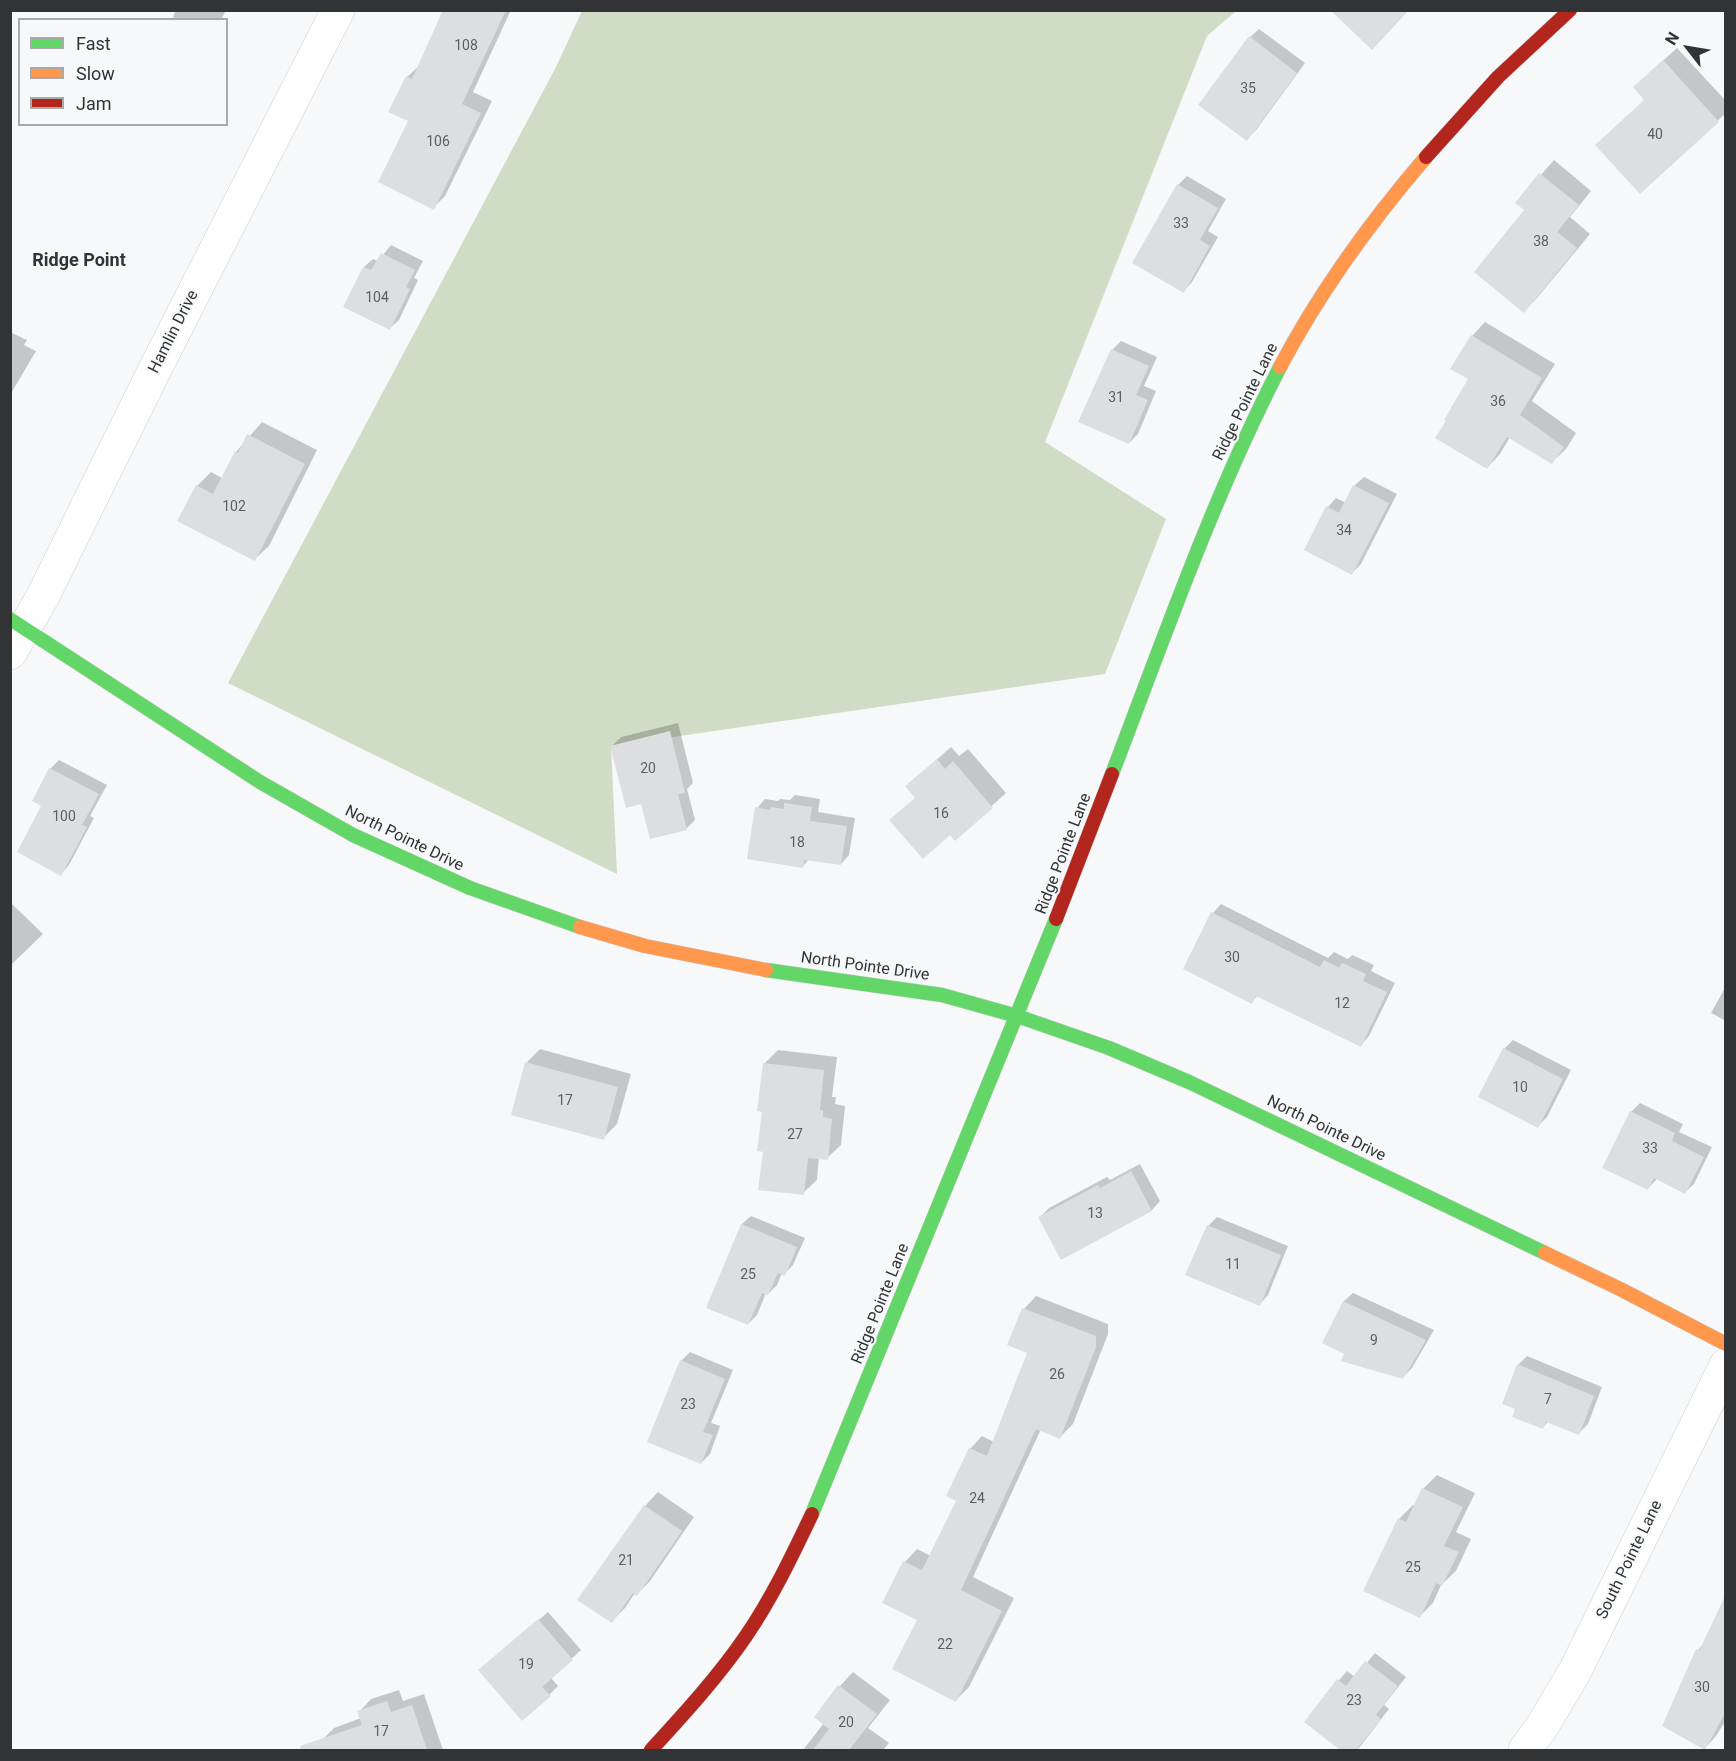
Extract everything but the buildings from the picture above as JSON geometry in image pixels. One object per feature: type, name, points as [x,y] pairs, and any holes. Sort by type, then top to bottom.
[{"type":"street","name":"Hamlin Drive","points":[[15,633],[338,10]]},
{"type":"street","name":"Ridge Pointe Lane","points":[[651,1750],[699,1698],[748,1633],[789,1564],[826,1483],[1056,920],[1197,555],[1251,424],[1295,339],[1348,257],[1424,159],[1498,77],[1570,10]]},
{"type":"street","name":"North Pointe Drive","points":[[15,633],[260,782],[353,835],[470,888],[550,918],[645,946],[739,966],[942,995],[1017,1016],[1109,1048],[1189,1082],[1620,1289],[1725,1344]]},
{"type":"street","name":"South Pointe Lane","points":[[1525,1750],[1543,1725],[1575,1671],[1725,1365]]},
{"type":"green space","points":[[582,11],[1236,11],[1207,36],[1045,442],[1166,519],[1105,674],[611,746],[617,874],[228,683],[556,67]]},
{"type":"traffic: fast","points":[[1112,774],[1211,517],[1280,367]]},
{"type":"traffic: fast","points":[[10,619],[260,782],[353,835],[470,888],[580,927]]},
{"type":"traffic: fast","points":[[812,1514],[1056,919]]},
{"type":"traffic: fast","points":[[766,970],[942,995],[1017,1016],[1109,1048],[1189,1082],[1545,1253]]},
{"type":"traffic: slow","points":[[1280,367],[1295,339],[1347,258],[1426,157]]},
{"type":"traffic: slow","points":[[580,927],[645,946],[766,970]]},
{"type":"traffic: slow","points":[[1545,1253],[1726,1344]]},
{"type":"traffic: jam","points":[[1426,157],[1498,77],[1570,10]]},
{"type":"traffic: jam","points":[[1056,919],[1112,774]]},
{"type":"traffic: jam","points":[[651,1750],[712,1681],[746,1636],[773,1592],[812,1514]]},
{"type":"district","name":"Ridge Point","points":[[79,261]]}]
